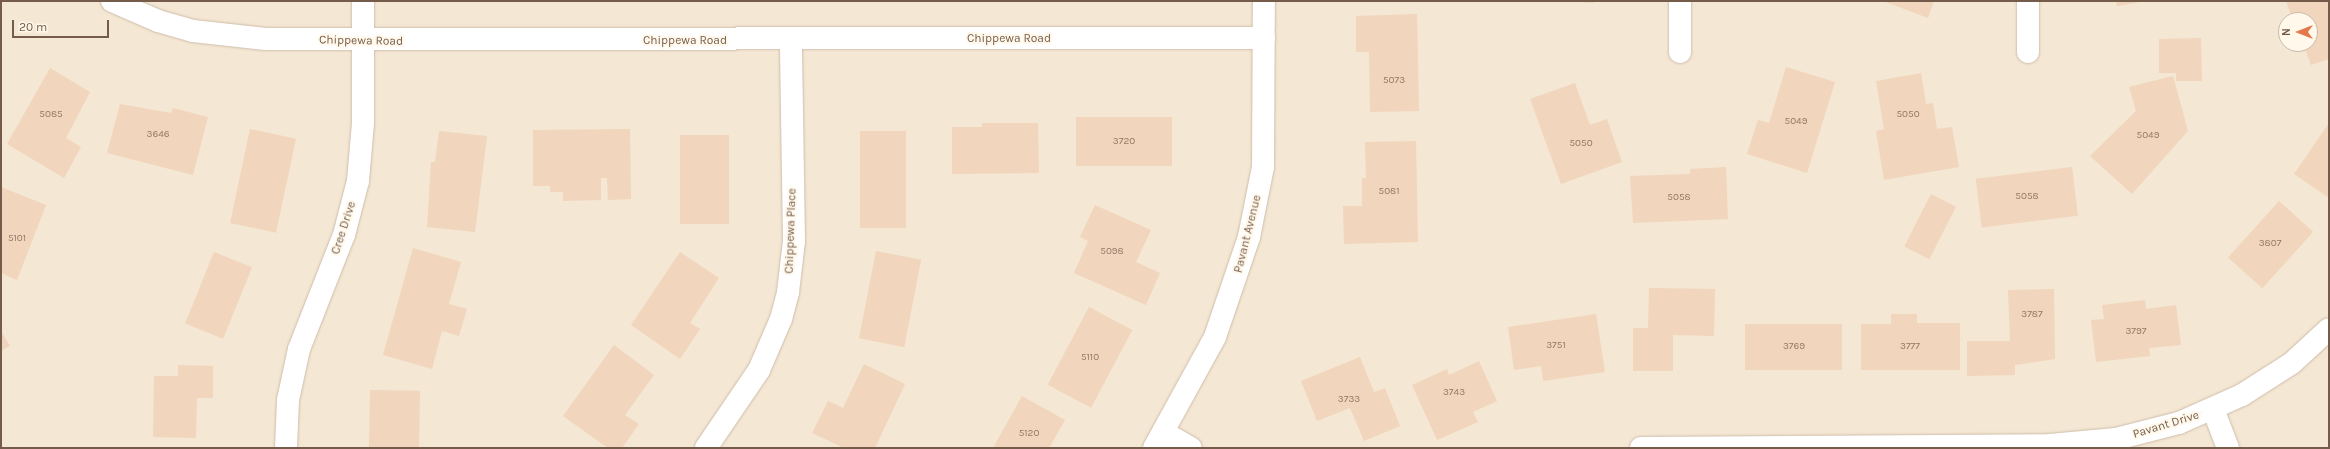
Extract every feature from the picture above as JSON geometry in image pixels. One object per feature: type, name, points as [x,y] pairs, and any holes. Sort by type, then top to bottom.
[{"type":"street","name":"Chippewa Road","points":[[112,1],[158,21],[228,37],[363,42],[1264,38]]},
{"type":"street","name":"Cree Drive","points":[[286,448],[288,400],[299,349],[344,235],[358,181],[363,123],[364,1]]},
{"type":"street","name":"Pavant Avenue","points":[[1158,440],[1215,337],[1240,269],[1263,167],[1264,1]]},
{"type":"street","points":[[1680,1],[1680,52]]},
{"type":"street","points":[[2028,1],[2028,52]]},
{"type":"street","name":"Chippewa Place","points":[[706,448],[759,370],[781,319],[788,292],[794,241],[792,40]]},
{"type":"street","name":"Pavant Drive","points":[[1641,448],[1994,446],[2082,444],[2116,439],[2154,431],[2213,409],[2269,379],[2329,329]]},
{"type":"street","points":[[2213,409],[2228,448]]},
{"type":"street","points":[[1158,440],[1191,448]]},
{"type":"shaded area","points":[[1,1],[2329,1],[2329,448],[1,448]]},
{"type":"building","points":[[1562,1],[1594,1],[1594,3]]},
{"type":"building","points":[[1883,1],[1934,1],[1928,18]]},
{"type":"building","points":[[2116,1],[2140,1],[2140,2],[2117,6]]},
{"type":"building","points":[[2286,1],[2329,1],[2329,59],[2311,65],[2306,52],[2318,52],[2318,12],[2290,12]]},
{"type":"building","points":[[1417,14],[1419,111],[1370,112],[1369,52],[1356,52],[1356,16]]},
{"type":"building","points":[[2201,38],[2202,81],[2176,81],[2176,73],[2159,73],[2159,39]]},
{"type":"building","points":[[1786,67],[1835,82],[1807,173],[1747,154],[1758,120],[1769,123]]},
{"type":"building","points":[[50,68],[90,92],[66,138],[81,147],[64,178],[7,144]]},
{"type":"building","points":[[1921,73],[1926,104],[1933,103],[1937,129],[1952,127],[1959,167],[1884,180],[1876,131],[1884,129],[1876,81]]},
{"type":"building","points":[[2173,76],[2188,131],[2132,194],[2090,156],[2136,111],[2129,87]]},
{"type":"building","points":[[1575,83],[1590,125],[1607,119],[1622,162],[1561,184],[1530,99]]},
{"type":"building","points":[[120,104],[171,113],[173,108],[208,117],[193,175],[107,153]]},
{"type":"building","points":[[1076,117],[1172,117],[1172,166],[1076,166]]},
{"type":"building","points":[[982,123],[1038,123],[1039,173],[952,174],[952,127],[982,127]]},
{"type":"building","points":[[2329,123],[2329,198],[2294,174]]},
{"type":"building","points":[[250,129],[296,139],[276,233],[230,223]]},
{"type":"building","points":[[630,129],[631,199],[608,200],[607,178],[601,178],[601,200],[563,201],[563,192],[550,192],[550,186],[533,186],[533,130]]},
{"type":"building","points":[[439,131],[487,136],[475,232],[427,227],[431,162],[435,162]]},
{"type":"building","points":[[860,131],[906,131],[906,228],[860,228]]},
{"type":"building","points":[[680,135],[729,135],[729,224],[680,224]]},
{"type":"building","points":[[1416,141],[1418,242],[1344,244],[1343,206],[1362,206],[1362,178],[1366,178],[1365,142]]},
{"type":"building","points":[[1726,167],[1728,219],[1633,223],[1630,176],[1690,174],[1690,169]]},
{"type":"building","points":[[2072,167],[2078,216],[1982,227],[1976,179]]},
{"type":"building","points":[[1,187],[46,205],[17,280],[1,273]]},
{"type":"building","points":[[1931,194],[1956,207],[1929,259],[1904,247]]},
{"type":"building","points":[[2279,201],[2313,232],[2262,288],[2228,257]]},
{"type":"building","points":[[1095,205],[1151,230],[1136,262],[1160,273],[1146,305],[1074,273],[1088,241],[1080,237]]},
{"type":"building","points":[[413,248],[461,262],[449,304],[467,309],[459,336],[442,331],[432,369],[383,355]]},
{"type":"building","points":[[876,251],[921,260],[904,347],[859,338]]},
{"type":"building","points":[[214,252],[252,267],[223,339],[185,323]]},
{"type":"building","points":[[680,252],[719,278],[690,323],[700,329],[680,359],[631,325]]},
{"type":"building","points":[[1649,288],[1715,289],[1714,336],[1673,335],[1673,371],[1633,371],[1633,328],[1648,328]]},
{"type":"building","points":[[2054,289],[2055,359],[2015,365],[2015,375],[1967,376],[1967,341],[2010,341],[2008,290]]},
{"type":"building","points":[[2145,300],[2146,309],[2176,305],[2181,345],[2149,348],[2150,356],[2096,362],[2091,320],[2104,319],[2102,305]]},
{"type":"building","points":[[1089,307],[1132,330],[1091,408],[1048,385]]},
{"type":"building","points":[[1596,314],[1605,372],[1543,381],[1541,366],[1514,370],[1508,327]]},
{"type":"building","points":[[1891,314],[1917,314],[1917,323],[1960,323],[1960,370],[1861,370],[1861,324],[1891,324]]},
{"type":"building","points":[[1745,324],[1842,324],[1842,370],[1745,370]]},
{"type":"building","points":[[1,331],[10,346],[1,351]]},
{"type":"building","points":[[614,345],[654,375],[625,415],[639,424],[622,448],[608,448],[563,416]]},
{"type":"building","points":[[1360,357],[1374,392],[1385,388],[1400,426],[1364,441],[1350,408],[1317,421],[1301,381]]},
{"type":"building","points":[[1479,361],[1497,401],[1473,412],[1478,422],[1437,440],[1412,385],[1447,369],[1449,375]]},
{"type":"building","points":[[864,364],[905,384],[875,448],[844,448],[812,433],[828,401],[843,408]]},
{"type":"building","points":[[178,365],[213,366],[213,398],[197,398],[196,438],[153,437],[154,376],[178,376]]},
{"type":"building","points":[[370,390],[420,391],[419,448],[369,448]]},
{"type":"building","points":[[1022,396],[1065,420],[1049,448],[993,448]]}]
